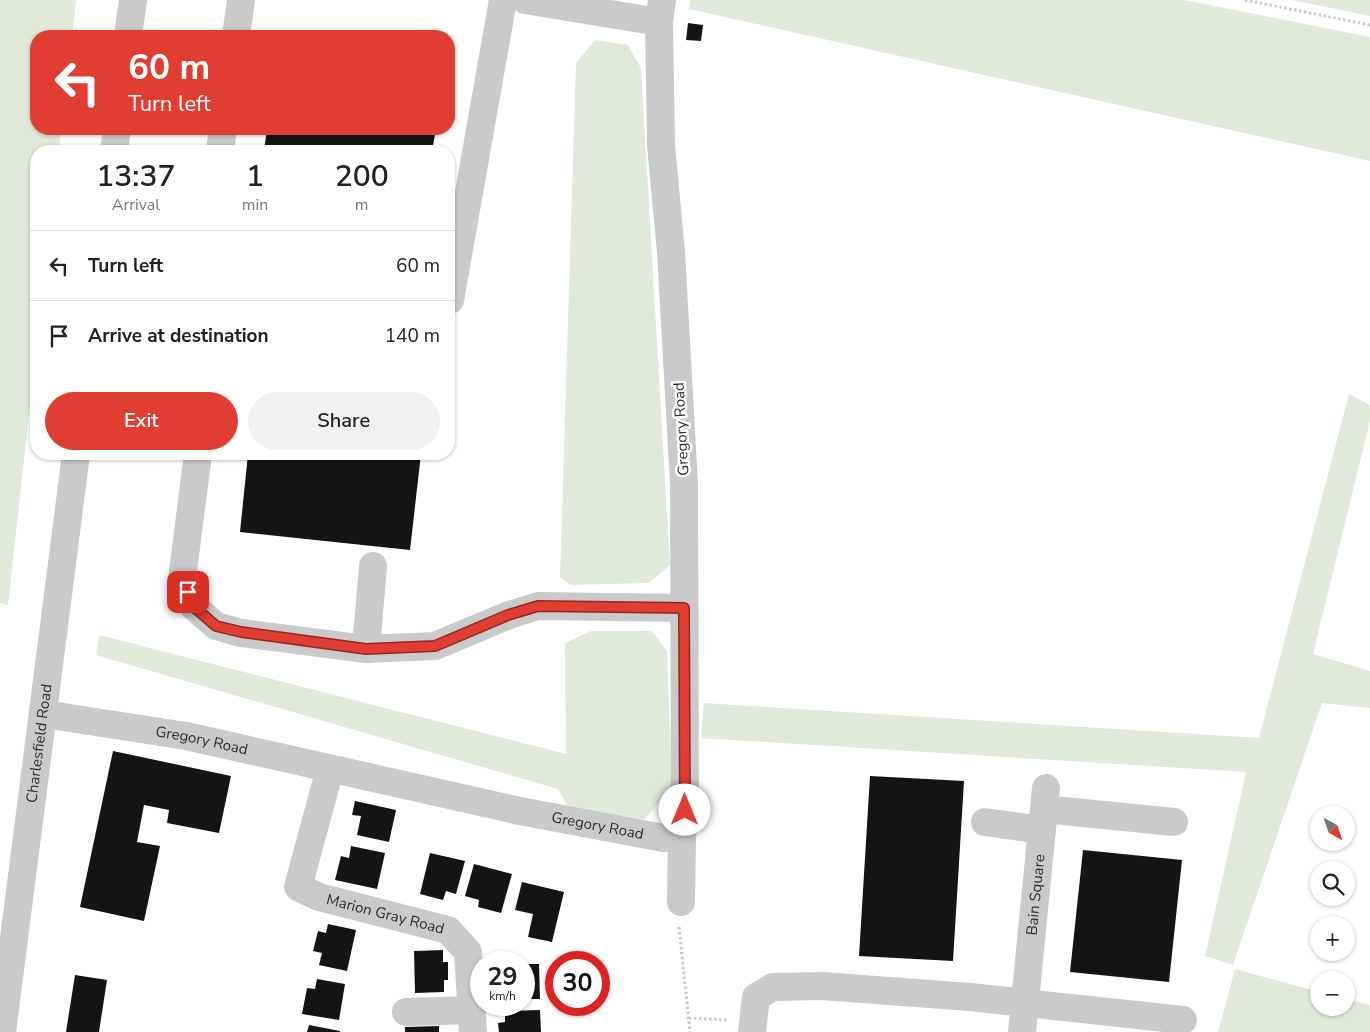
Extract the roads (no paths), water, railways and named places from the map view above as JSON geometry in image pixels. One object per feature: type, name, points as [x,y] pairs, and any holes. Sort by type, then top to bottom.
[{"type":"street","points":[[129,30],[132,0]]},
{"type":"street","points":[[237,30],[241,0]]},
{"type":"street","points":[[455,272],[503,0]]},
{"type":"street","points":[[525,0],[660,11]]},
{"type":"street","name":"Gregory Road","points":[[44,714],[186,736],[520,811],[664,838],[682,837],[685,810],[684,484],[672,252],[662,145],[660,11]]},
{"type":"street","name":"Charlesfield Road","points":[[2,1032],[75,460]]},
{"type":"street","points":[[197,460],[182,579],[193,606],[216,626],[241,632],[366,649],[435,646],[508,615],[538,606],[684,608]]},
{"type":"street","points":[[366,649],[373,566]]},
{"type":"street","name":"Marion Gray Road","points":[[330,769],[298,887],[328,899],[448,930],[468,952],[472,1021],[406,1012]]},
{"type":"street","points":[[985,822],[1044,809],[1174,822]]},
{"type":"street","name":"Bain Square","points":[[1022,1032],[1044,809]]},
{"type":"street","points":[[681,902],[682,837]]},
{"type":"street","points":[[752,1027],[756,997],[773,987],[822,986],[1025,1002],[1183,1020]]}]
